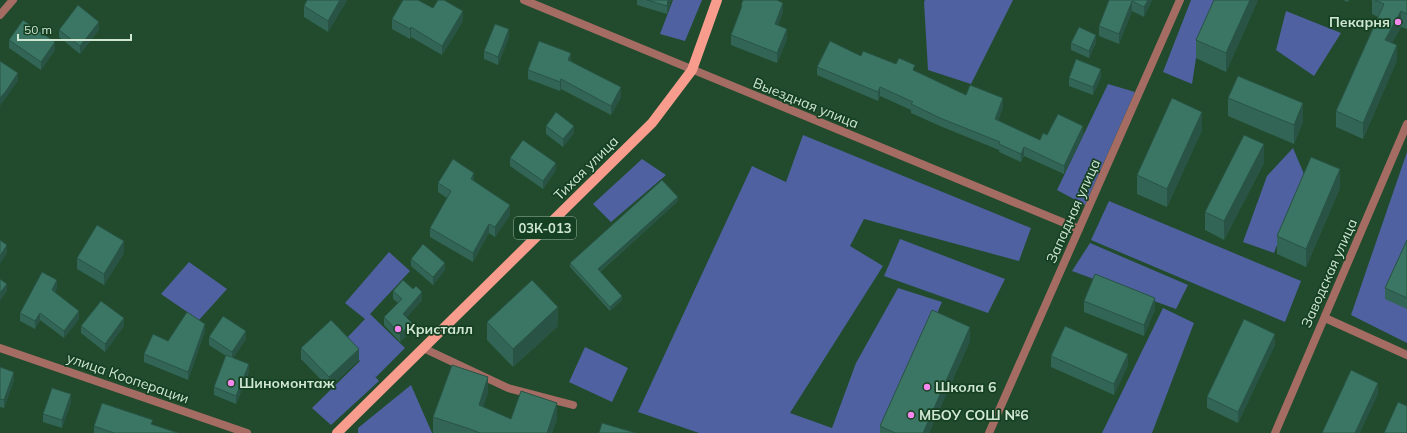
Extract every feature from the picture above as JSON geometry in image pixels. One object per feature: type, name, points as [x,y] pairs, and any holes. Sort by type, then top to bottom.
[{"type":"main road","name":"Тихая улица","points":[[337,433],[652,123],[692,70],[717,0]]},
{"type":"street","points":[[0,15],[13,0]]},
{"type":"street","name":"Выездная улица","points":[[524,0],[1079,229]]},
{"type":"street","name":"Западная улица","points":[[989,433],[1180,0]]},
{"type":"street","name":"Заводская улица","points":[[1276,433],[1317,333],[1325,318],[1407,124]]},
{"type":"street","points":[[1325,318],[1407,355]]},
{"type":"street","name":"улица Кооперации","points":[[0,348],[247,433]]},
{"type":"street","points":[[423,348],[508,388],[573,405]]},
{"type":"shaded area","points":[[673,0],[702,0],[685,41],[660,34]]},
{"type":"shaded area","points":[[925,0],[1013,0],[971,84],[928,70]]},
{"type":"shaded area","points":[[1191,0],[1223,0],[1196,58],[1192,84],[1163,72]]},
{"type":"shaded area","points":[[1286,11],[1341,33],[1314,76],[1276,50]]},
{"type":"shaded area","points":[[1108,84],[1135,92],[1085,205],[1057,190]]},
{"type":"shaded area","points":[[803,135],[1031,228],[1019,261],[864,219],[850,246],[883,266],[790,413],[832,428],[856,363],[898,288],[942,302],[884,433],[699,433],[638,412],[752,166],[786,182]]},
{"type":"shaded area","points":[[1293,148],[1304,174],[1274,253],[1243,242],[1267,176]]},
{"type":"shaded area","points":[[1407,152],[1407,343],[1351,315]]},
{"type":"shaded area","points":[[642,159],[666,175],[611,222],[593,204]]},
{"type":"shaded area","points":[[1109,201],[1301,281],[1285,322],[1091,240]]},
{"type":"shaded area","points":[[900,239],[1005,279],[988,313],[884,276]]},
{"type":"shaded area","points":[[1090,243],[1188,285],[1176,309],[1072,271]]},
{"type":"shaded area","points":[[389,252],[410,271],[370,314],[405,348],[376,377],[373,374],[379,381],[331,425],[312,408],[360,361],[342,343],[365,319],[345,303]]},
{"type":"shaded area","points":[[189,262],[227,289],[199,320],[161,294]]},
{"type":"shaded area","points":[[1163,308],[1194,323],[1152,433],[1102,433]]},
{"type":"shaded area","points":[[585,347],[628,368],[612,402],[569,382]]},
{"type":"shaded area","points":[[411,385],[432,433],[358,433],[358,428]]},
{"type":"building","points":[[307,0],[340,0],[328,21],[304,6]]},
{"type":"building","points":[[403,0],[418,0],[433,8],[438,0],[444,0],[463,11],[442,46],[411,27],[410,29],[392,19]]},
{"type":"building","points":[[647,0],[668,0],[667,6]]},
{"type":"building","points":[[743,0],[777,0],[783,3],[775,24],[787,29],[777,53],[731,35]]},
{"type":"building","points":[[1109,0],[1148,0],[1144,7],[1132,1],[1119,34],[1099,26]]},
{"type":"building","points":[[1214,0],[1250,0],[1226,53],[1196,40]]},
{"type":"building","points":[[1375,0],[1407,0],[1407,14],[1401,11],[1385,40],[1397,45],[1363,123],[1336,111],[1384,4]]},
{"type":"building","points":[[78,5],[99,22],[80,46],[59,30]]},
{"type":"building","points":[[23,20],[55,42],[41,62],[9,40]]},
{"type":"building","points":[[495,24],[509,29],[498,57],[484,51]]},
{"type":"building","points":[[1079,27],[1096,35],[1089,51],[1071,43]]},
{"type":"building","points":[[539,41],[571,53],[568,60],[621,87],[611,106],[561,79],[560,82],[528,70]]},
{"type":"building","points":[[830,41],[861,56],[863,51],[896,64],[899,58],[915,65],[913,70],[966,95],[970,85],[1003,98],[995,119],[1040,140],[1043,133],[1047,135],[1058,114],[1083,126],[1064,166],[1024,147],[1021,154],[999,144],[1000,142],[940,118],[911,104],[913,102],[880,87],[878,92],[817,67]]},
{"type":"building","points":[[1076,59],[1101,69],[1093,87],[1069,78]]},
{"type":"building","points":[[0,61],[18,73],[0,98]]},
{"type":"building","points":[[1238,76],[1303,103],[1294,125],[1228,98]]},
{"type":"building","points":[[1172,98],[1202,112],[1167,189],[1137,175]]},
{"type":"building","points":[[556,112],[574,126],[563,139],[546,126]]},
{"type":"building","points":[[1244,135],[1264,144],[1224,221],[1205,212]]},
{"type":"building","points":[[523,140],[556,163],[543,181],[510,158]]},
{"type":"building","points":[[1311,157],[1340,169],[1306,249],[1277,236]]},
{"type":"building","points":[[453,159],[474,173],[471,179],[510,205],[495,227],[489,224],[473,253],[430,228],[451,191],[438,183]]},
{"type":"building","points":[[662,180],[678,197],[598,269],[622,296],[610,307],[570,263]]},
{"type":"building","points":[[97,225],[124,241],[104,274],[77,258]]},
{"type":"building","points":[[0,240],[7,245],[0,256]]},
{"type":"building","points":[[1407,240],[1407,298],[1385,288]]},
{"type":"building","points":[[423,244],[445,263],[433,277],[411,259]]},
{"type":"building","points":[[42,272],[57,280],[52,290],[79,311],[64,331],[40,313],[35,321],[20,313]]},
{"type":"building","points":[[1095,274],[1155,298],[1144,325],[1084,301]]},
{"type":"building","points":[[0,279],[7,284],[0,293]]},
{"type":"building","points":[[403,280],[413,289],[416,286],[422,292],[403,314],[412,323],[400,334],[384,317],[402,299],[393,291]]},
{"type":"building","points":[[532,280],[558,307],[513,349],[487,322]]},
{"type":"building","points":[[101,301],[124,318],[105,344],[81,326]]},
{"type":"building","name":"Школа 6","points":[[932,310],[970,327],[923,433],[895,433],[880,426]]},
{"type":"building","points":[[187,312],[205,324],[188,372],[144,354],[153,334],[168,341]]},
{"type":"building","points":[[223,316],[246,331],[232,352],[209,337]]},
{"type":"building","points":[[1244,319],[1275,334],[1238,412],[1207,397]]},
{"type":"building","points":[[331,320],[359,349],[329,377],[301,348]]},
{"type":"building","points":[[1065,326],[1128,354],[1114,384],[1051,356]]},
{"type":"building","name":"Шиномонтаж","points":[[226,355],[249,364],[236,396],[214,387]]},
{"type":"building","points":[[452,365],[488,377],[479,405],[511,419],[521,391],[557,403],[547,433],[480,433],[433,417]]},
{"type":"building","points":[[0,367],[14,372],[4,400],[0,399]]},
{"type":"building","points":[[1351,370],[1378,383],[1355,433],[1322,433]]},
{"type":"building","points":[[52,388],[71,394],[62,420],[43,414]]},
{"type":"building","points":[[1398,402],[1407,406],[1407,433],[1384,433]]},
{"type":"building","points":[[102,403],[153,420],[151,424],[178,433],[114,433],[94,426]]},
{"type":"building","points":[[602,423],[636,433],[599,433]]},
{"type":"place","name":"Пекарня","points":[[1398,22]]},
{"type":"place","name":"Кристалл","points":[[398,329]]},
{"type":"place","name":"Шиномонтаж","points":[[231,383]]},
{"type":"place","name":"Школа 6","points":[[927,387]]},
{"type":"place","name":"МБОУ СОШ №6","points":[[911,415]]}]
